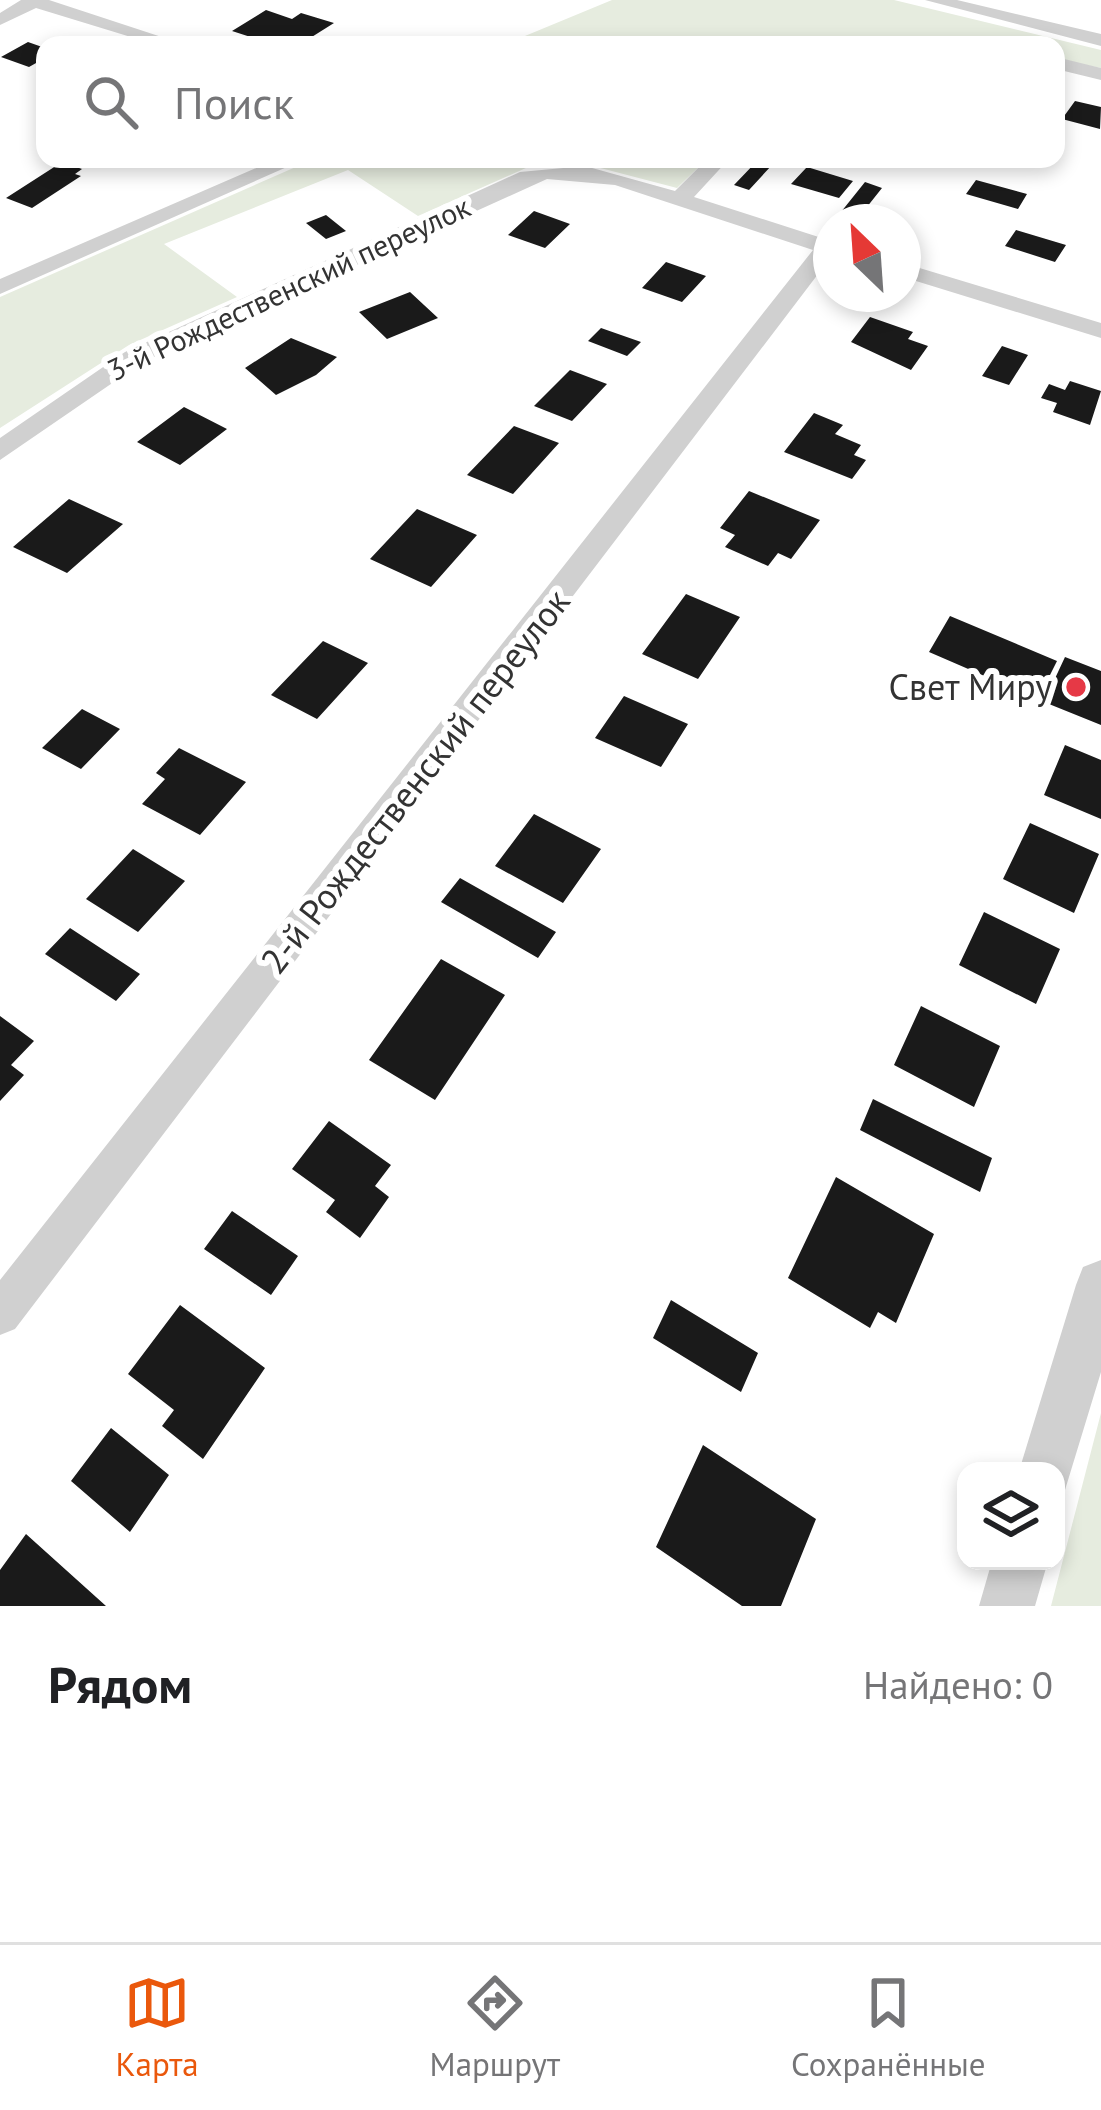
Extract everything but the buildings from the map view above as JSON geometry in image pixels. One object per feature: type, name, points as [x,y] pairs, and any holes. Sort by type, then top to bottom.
[{"type":"street","points":[[934,0],[1001,8],[1101,40]]},
{"type":"street","points":[[0,20],[32,1],[147,36]]},
{"type":"street","points":[[1065,66],[1101,74]]},
{"type":"street","points":[[0,287],[275,168]]},
{"type":"street","points":[[679,199],[710,168]]},
{"type":"street","name":"3-й Рождественский переулок","points":[[0,451],[134,357],[553,169],[584,170],[813,242]]},
{"type":"street","name":"2-й Рождественский переулок","points":[[0,1314],[813,268]]},
{"type":"street","points":[[921,276],[1101,331]]},
{"type":"street","points":[[1049,1462],[1101,1285]]},
{"type":"street","points":[[1006,1606],[1017,1570]]},
{"type":"shaded area","points":[[612,0],[894,0],[1043,36],[525,36]]},
{"type":"shaded area","points":[[1065,41],[1101,50],[1101,68],[1065,61]]},
{"type":"shaded area","points":[[294,168],[526,168],[418,216],[348,170],[164,244],[237,297],[129,345],[0,428],[0,297]]},
{"type":"shaded area","points":[[600,168],[698,168],[677,188]]},
{"type":"shaded area","points":[[1101,1413],[1101,1606],[1051,1606],[1060,1570],[1065,1570],[1065,1552]]},
{"type":"place","name":"Свет Миру","points":[[1076,687]]}]
